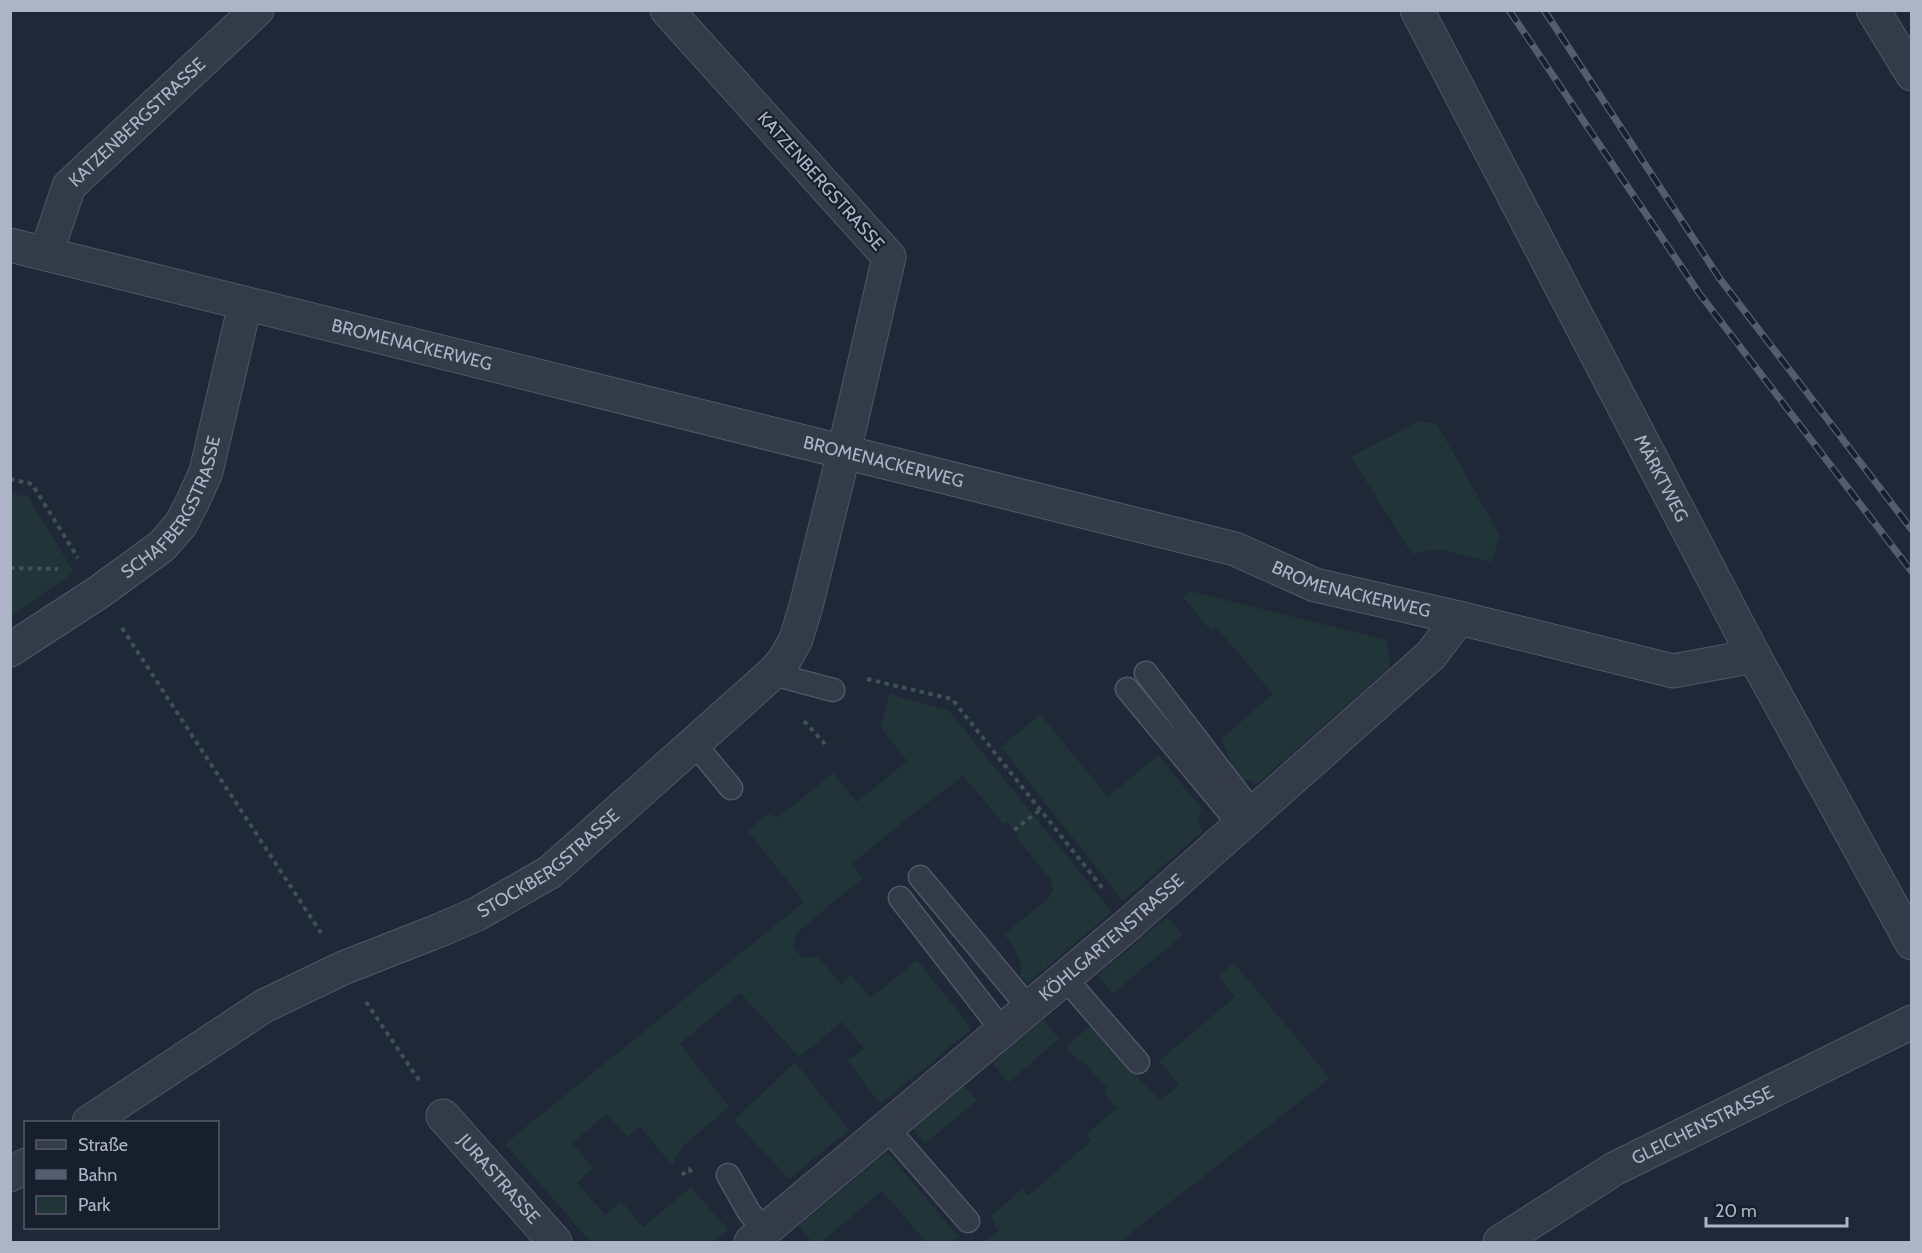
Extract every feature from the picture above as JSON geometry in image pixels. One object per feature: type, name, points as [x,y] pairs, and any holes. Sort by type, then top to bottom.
[{"type":"street","name":"KATZENBERGSTRASSE","points":[[46,254],[69,186],[257,10]]},
{"type":"street","name":"KATZENBERGSTRASSE","points":[[667,10],[889,257],[844,452]]},
{"type":"street","name":"MÄRKTWEG","points":[[1417,10],[1754,656],[1911,943]]},
{"type":"street","points":[[1873,10],[1911,74]]},
{"type":"street","name":"BROMENACKERWEG","points":[[10,245],[1235,549],[1315,585],[1673,670],[1754,656]]},
{"type":"street","name":"SCHAFBERGSTRASSE","points":[[10,650],[92,581],[162,546],[181,524],[206,472],[244,304]]},
{"type":"street","name":"STOCKBERGSTRASSE","points":[[91,1121],[264,1006],[343,968],[477,914],[550,872],[785,659],[796,639],[806,606],[844,452]]},
{"type":"street","name":"KÖHLGARTENSTRASSE","points":[[758,1236],[1130,923],[1431,655],[1459,618]]},
{"type":"street","name":"GLEICHENSTRASSE","points":[[1500,1242],[1614,1169],[1911,1022]]},
{"type":"street","name":"JURASTRASSE","points":[[443,1116],[555,1242]]},
{"type":"street","points":[[10,1174],[24,1166]]},
{"type":"lane","points":[[775,670],[788,678],[833,690]]},
{"type":"lane","points":[[1146,673],[1246,819]]},
{"type":"lane","points":[[1127,689],[1246,819]]},
{"type":"lane","points":[[693,742],[731,788]]},
{"type":"lane","points":[[920,877],[1029,1008]]},
{"type":"lane","points":[[900,898],[1002,1030]]},
{"type":"lane","points":[[1065,978],[1138,1062]]},
{"type":"lane","points":[[887,1128],[968,1221]]},
{"type":"lane","points":[[728,1175],[749,1212],[758,1236]]},
{"type":"path","points":[[10,479],[32,484],[92,581],[343,968],[443,1116]]},
{"type":"path","points":[[10,568],[92,581]]},
{"type":"path","points":[[863,677],[952,699],[1130,923]]},
{"type":"path","points":[[1014,830],[1040,810]]},
{"type":"green space","points":[[1419,421],[1437,424],[1500,536],[1491,562],[1440,549],[1412,554],[1351,457]]},
{"type":"green space","points":[[11,493],[28,497],[74,572],[11,616]]},
{"type":"green space","points":[[1190,591],[1387,640],[1390,667],[1256,785],[1252,781],[1238,779],[1221,739],[1273,694],[1216,627],[1211,631],[1183,597]]},
{"type":"green space","points":[[889,694],[949,711],[1112,912],[1028,983],[1021,976],[1019,958],[1004,934],[1049,898],[1053,889],[1050,878],[1017,839],[1020,837],[1007,822],[1004,824],[963,776],[852,864],[863,878],[797,932],[794,948],[803,958],[817,956],[841,984],[851,975],[871,998],[917,960],[972,1029],[880,1104],[848,1061],[864,1048],[842,1022],[799,1057],[740,993],[680,1044],[729,1107],[683,1146],[672,1165],[640,1127],[627,1137],[607,1114],[572,1143],[593,1168],[577,1183],[605,1215],[621,1201],[643,1227],[691,1187],[728,1230],[713,1242],[591,1242],[505,1144],[804,902],[748,831],[768,814],[779,817],[833,773],[857,802],[907,761],[881,728]]},
{"type":"green space","points":[[1040,714],[1108,797],[1158,755],[1202,809],[1198,820],[1203,831],[1123,901],[1001,747]]},
{"type":"green space","points":[[1167,917],[1183,935],[1113,993],[1097,976]]},
{"type":"green space","points":[[1234,963],[1330,1078],[1119,1242],[984,1242],[998,1231],[991,1216],[1022,1189],[1028,1196],[1091,1141],[1086,1135],[1117,1108],[1104,1093],[1108,1089],[1082,1060],[1079,1062],[1066,1047],[1091,1025],[1160,1101],[1179,1085],[1159,1061],[1235,997],[1218,976]]},
{"type":"green space","points":[[1044,1019],[1059,1039],[1008,1083],[992,1063]]},
{"type":"green space","points":[[795,1062],[849,1130],[789,1179],[734,1120]]},
{"type":"green space","points":[[964,1085],[977,1100],[925,1144],[912,1128]]},
{"type":"green space","points":[[887,1152],[959,1237],[952,1242],[926,1242],[882,1191],[821,1242],[812,1242],[799,1226]]},
{"type":"railway","points":[[1509,10],[1699,293],[1912,572]]},
{"type":"railway","points":[[1544,10],[1720,279],[1912,530]]}]
